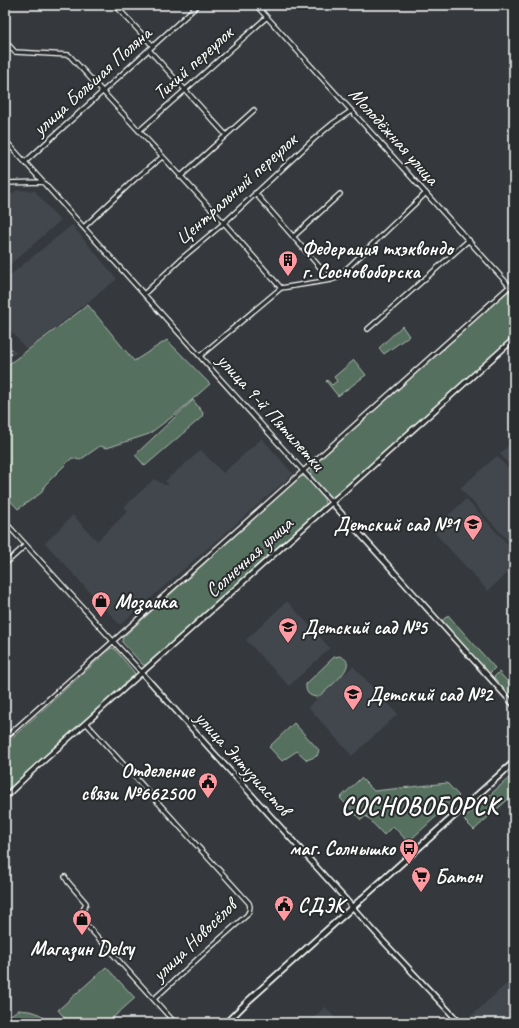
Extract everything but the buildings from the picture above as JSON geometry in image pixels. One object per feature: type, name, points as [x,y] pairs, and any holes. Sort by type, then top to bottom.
[{"type":"main road","points":[[226,1023],[248,1001],[514,762]]},
{"type":"street","points":[[115,5],[153,46]]},
{"type":"street","name":"улица Большая Поляна","points":[[25,162],[198,5]]},
{"type":"street","name":"Молодёжная улица","points":[[256,5],[350,111],[514,291]]},
{"type":"street","name":"Тихий переулок","points":[[139,131],[267,17]]},
{"type":"street","points":[[5,41],[15,52],[69,55],[224,223],[281,288]]},
{"type":"street","points":[[149,50],[226,135]]},
{"type":"street","points":[[180,177],[254,110]]},
{"type":"street","name":"Центральный переулок","points":[[144,294],[224,223],[314,139],[336,120],[350,111]]},
{"type":"street","name":"улица 9-й Пятилетки","points":[[5,140],[514,705]]},
{"type":"street","points":[[84,227],[162,157]]},
{"type":"street","points":[[5,183],[43,182]]},
{"type":"street","points":[[255,193],[331,280]]},
{"type":"street","points":[[200,356],[281,288],[337,278],[426,193]]},
{"type":"street","points":[[293,237],[340,194]]},
{"type":"street","points":[[368,329],[469,240]]},
{"type":"street","points":[[510,286],[514,282]]},
{"type":"street","name":"Солнечная улица","points":[[5,738],[510,286]]},
{"type":"street","name":"Солнечная улица","points":[[5,797],[514,339]]},
{"type":"street","name":"улица Энтузиастов","points":[[5,522],[353,907],[460,1023]]},
{"type":"street","points":[[5,564],[26,545]]},
{"type":"street","name":"улица Новосёлов","points":[[86,723],[249,903],[250,907],[250,911],[247,915],[154,999]]},
{"type":"street","points":[[65,877],[86,903],[82,913],[83,921],[175,1023]]},
{"type":"shaded area","points":[[17,190],[35,191],[60,221],[5,269],[5,199]]},
{"type":"shaded area","points":[[72,225],[117,279],[27,350],[5,324],[5,279]]},
{"type":"shaded area","points":[[5,338],[16,353],[5,360]]},
{"type":"shaded area","points":[[262,438],[293,474],[120,625],[45,543],[73,515],[97,541],[128,511],[124,507],[154,479],[165,485],[169,485],[165,481],[201,450],[223,473]]},
{"type":"shaded area","points":[[514,440],[514,470],[500,454]]},
{"type":"shaded area","points":[[497,456],[514,475],[514,541],[511,544],[460,488]]},
{"type":"shaded area","name":"Детский сад №1","points":[[466,499],[514,551],[514,567],[488,591],[432,530]]},
{"type":"shaded area","name":"Детский сад №5","points":[[287,601],[330,648],[289,686],[246,640]]},
{"type":"shaded area","name":"Детский сад №2","points":[[353,666],[398,714],[352,756],[308,707]]},
{"type":"shaded area","points":[[514,977],[514,1023],[475,1023],[470,1017]]},
{"type":"shaded area","points":[[325,1007],[340,1023],[308,1023]]},
{"type":"green space","points":[[508,290],[514,297],[514,335],[340,492],[332,497],[329,495],[311,475],[310,468]]},
{"type":"green space","points":[[88,305],[134,361],[167,340],[210,384],[177,413],[149,434],[107,448],[100,446],[80,460],[72,458],[45,485],[41,493],[18,509],[5,495],[5,367]]},
{"type":"green space","points":[[402,326],[409,336],[384,354],[379,348]]},
{"type":"green space","points":[[354,360],[366,375],[338,396],[326,381],[327,380],[332,385],[337,381],[334,377]]},
{"type":"green space","points":[[193,400],[203,413],[202,417],[145,466],[135,455]]},
{"type":"green space","points":[[301,476],[306,477],[324,499],[325,503],[323,506],[148,665],[143,665],[122,642],[123,637]]},
{"type":"green space","points":[[448,615],[495,668],[489,674],[442,621]]},
{"type":"green space","points":[[111,648],[114,648],[135,675],[5,792],[5,744]]},
{"type":"green space","points":[[340,656],[346,660],[347,664],[343,674],[318,697],[310,695],[307,692],[306,684],[334,657]]},
{"type":"green space","points":[[499,672],[514,689],[514,702],[493,678]]},
{"type":"green space","points":[[294,723],[319,750],[317,756],[307,760],[297,751],[282,761],[269,747]]},
{"type":"green space","points":[[510,777],[514,781],[514,794],[474,830],[463,819]]},
{"type":"green space","points":[[361,778],[374,791],[447,783],[459,796],[408,842],[393,826],[384,835],[366,816],[361,820],[340,798]]},
{"type":"green space","points":[[106,967],[135,998],[107,1023],[69,1023],[58,1010]]},
{"type":"green space","points":[[18,1010],[31,1011],[39,1014],[47,1023],[5,1023],[6,1018]]},
{"type":"place","name":"Федерация тхэквондо г. Сосновоборска","points":[[288,277]]},
{"type":"place","name":"Детский сад №1","points":[[473,541]]},
{"type":"place","name":"Мозаика","points":[[101,618]]},
{"type":"place","name":"Детский сад №5","points":[[288,644]]},
{"type":"place","name":"Детский сад №2","points":[[353,711]]},
{"type":"place","name":"Отделение связи №662500","points":[[208,799]]},
{"type":"place","name":"маг. Солнышко","points":[[409,865]]},
{"type":"place","name":"Батон","points":[[421,893]]},
{"type":"place","name":"СДЭК","points":[[284,922]]},
{"type":"place","name":"Магазин Delsy","points":[[82,936]]},
{"type":"district","name":"СОСНОВОБОРСК","points":[[420,806]]}]
